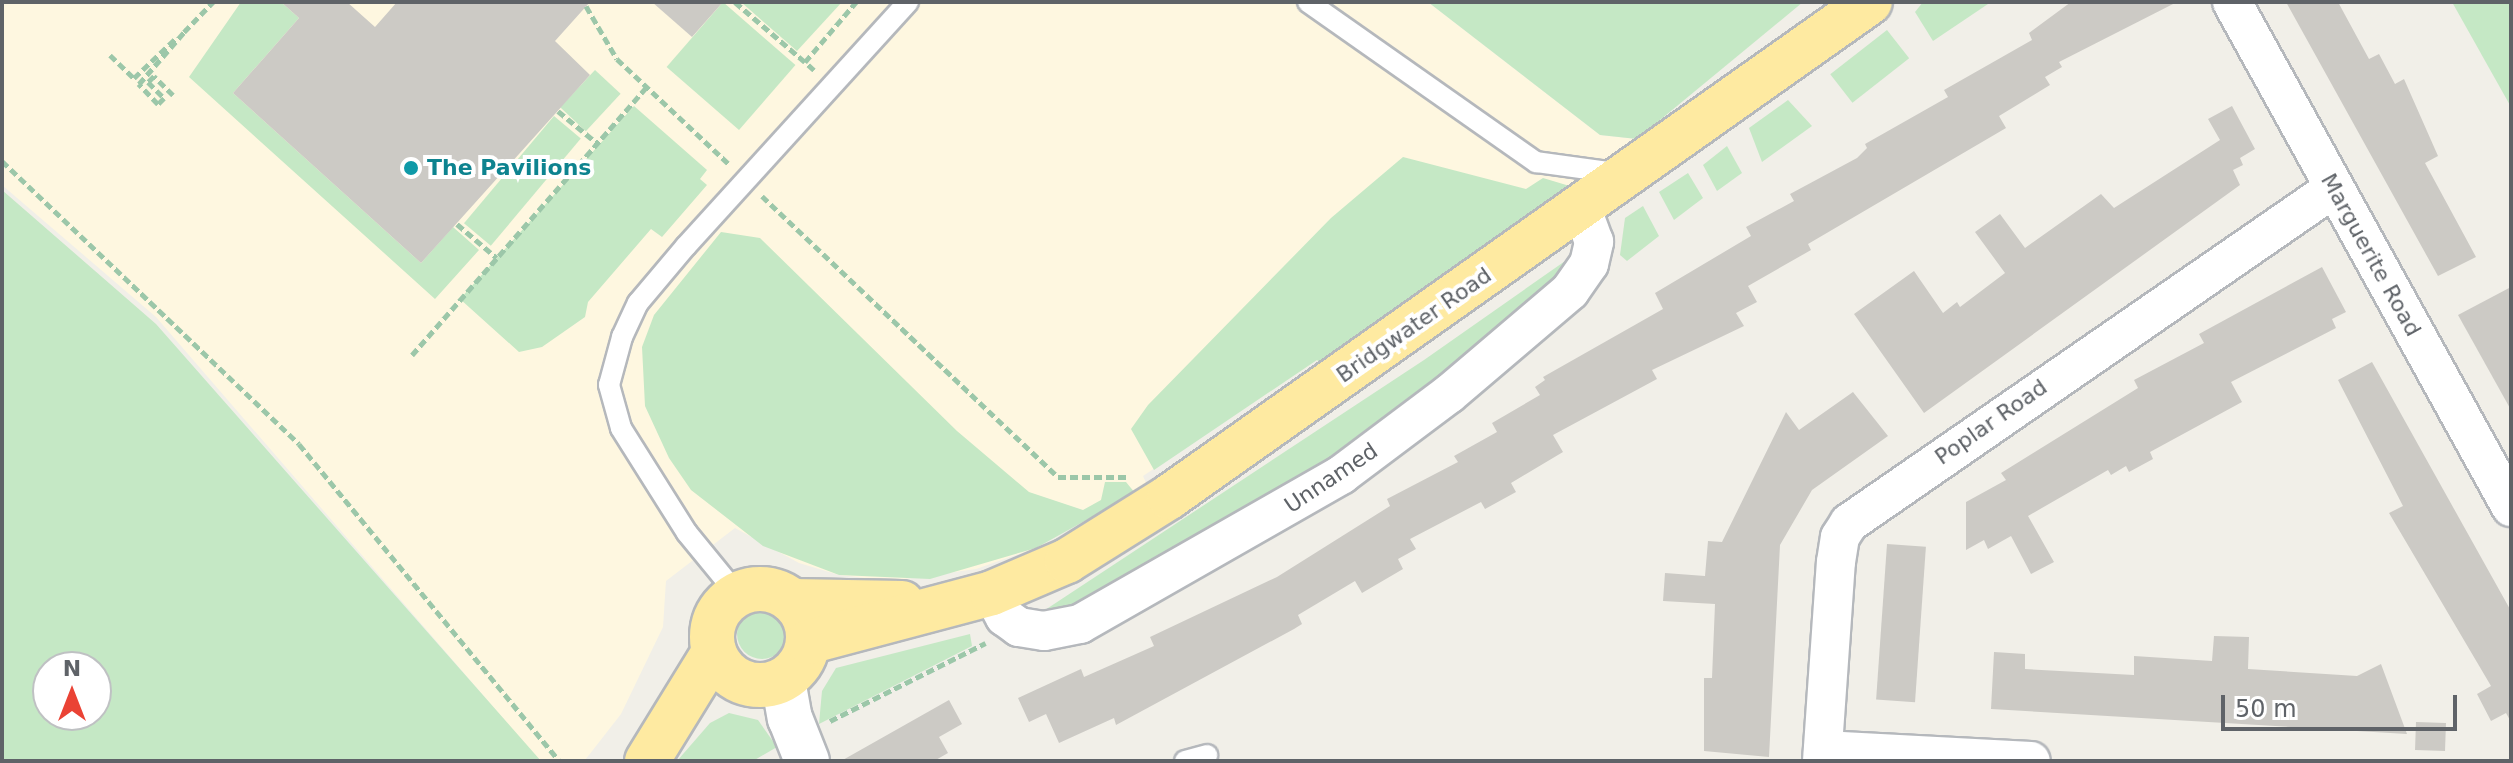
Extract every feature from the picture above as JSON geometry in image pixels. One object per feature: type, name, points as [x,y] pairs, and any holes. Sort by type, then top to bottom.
[{"type":"highway","name":"Bridgwater Road","points":[[808,642],[992,593],[1067,561],[1169,497],[1870,2]]},
{"type":"highway","points":[[765,590],[792,601],[809,628],[808,642],[797,668],[783,680],[746,684],[722,664],[715,619],[737,594],[765,590]]},
{"type":"highway","name":"Bridgwater Road","points":[[792,601],[936,606]]},
{"type":"highway","points":[[647,761],[722,664]]},
{"type":"street","name":"Marguerite Road","points":[[2232,2],[2511,507]]},
{"type":"street","name":"Poplar Road","points":[[1823,755],[1836,562],[1840,537],[1849,523],[2334,188]]},
{"type":"street","name":"Unnamed","points":[[1019,627],[1044,631],[1080,624],[1264,523],[1377,448],[1570,291],[1589,264],[1594,242],[1581,207]]},
{"type":"street","points":[[992,593],[1005,617],[1019,627]]},
{"type":"street","points":[[783,680],[802,750]]},
{"type":"street","points":[[1823,755],[2031,761]]},
{"type":"lane","points":[[737,594],[653,481],[621,428],[609,385],[638,303],[744,179],[908,2]]},
{"type":"lane","points":[[1308,2],[1536,162],[1626,174]]},
{"type":"lane","points":[[1185,761],[1207,755]]},
{"type":"path","points":[[173,95],[154,76],[148,82],[164,98],[158,104],[139,84],[213,2]]},
{"type":"path","points":[[735,2],[805,62]]},
{"type":"path","points":[[586,6],[617,59],[931,362],[1058,477],[1158,477],[1169,497]]},
{"type":"path","points":[[110,55],[134,78],[186,30]]},
{"type":"path","points":[[412,355],[647,87]]},
{"type":"path","points":[[558,111],[597,143]]},
{"type":"path","points":[[2,161],[299,444],[559,761]]},
{"type":"path","points":[[457,224],[497,258]]},
{"type":"path","points":[[802,750],[1019,627]]},
{"type":"shaded area","points":[[2,2],[1428,2],[1600,135],[1637,139],[1321,364],[1317,360],[1143,476],[1147,485],[1036,548],[976,569],[891,581],[839,575],[799,563],[735,528],[666,581],[663,627],[621,714],[584,761],[540,761],[156,317],[2,185]]},
{"type":"green space","points":[[241,2],[281,2],[299,18],[233,93],[421,263],[453,227],[479,250],[435,299],[189,77]]},
{"type":"green space","points":[[723,2],[795,65],[739,130],[667,67]]},
{"type":"green space","points":[[741,2],[842,2],[797,51]]},
{"type":"green space","points":[[1428,2],[1803,2],[1637,139],[1600,135]]},
{"type":"green space","points":[[1923,2],[1988,4],[1933,41],[1915,12]]},
{"type":"green space","points":[[2452,2],[2511,2],[2511,107]]},
{"type":"green space","points":[[1887,30],[1909,58],[1852,103],[1830,74]]},
{"type":"green space","points":[[595,70],[621,94],[586,131],[560,107]]},
{"type":"green space","points":[[1788,100],[1812,126],[1762,162],[1749,128]]},
{"type":"green space","points":[[634,106],[707,170],[700,179],[707,185],[662,237],[651,229],[588,302],[585,317],[542,347],[519,352],[460,299]]},
{"type":"green space","points":[[554,116],[581,138],[491,246],[464,223]]},
{"type":"green space","points":[[1727,146],[1742,173],[1717,191],[1703,165]]},
{"type":"green space","points":[[1403,157],[1526,189],[1543,178],[1573,187],[1321,364],[1317,360],[1154,470],[1131,429],[1148,405],[1331,218]]},
{"type":"green space","points":[[1688,173],[1703,198],[1674,220],[1659,192]]},
{"type":"green space","points":[[2,190],[156,324],[541,761],[2,761]]},
{"type":"green space","points":[[1643,206],[1659,236],[1627,261],[1620,255],[1625,218]]},
{"type":"green space","points":[[721,232],[760,238],[957,431],[1029,492],[1083,510],[1101,500],[1105,482],[1126,482],[1135,493],[1036,548],[930,579],[839,575],[763,546],[691,490],[669,458],[645,406],[642,347],[654,315]]},
{"type":"green space","points":[[1578,252],[1577,268],[1333,472],[1084,612],[1042,612],[1424,360]]},
{"type":"green space","points":[[762,609],[780,616],[787,634],[780,652],[762,659],[744,652],[737,634],[744,616]]},
{"type":"green space","points":[[970,634],[972,646],[819,724],[822,691],[836,668]]},
{"type":"green space","points":[[729,713],[758,720],[777,747],[753,761],[677,761],[710,723]]},
{"type":"building","name":"The Pavilions","points":[[281,2],[347,2],[375,27],[397,2],[590,2],[555,41],[590,75],[421,263],[233,93],[299,18]]},
{"type":"building","points":[[652,2],[723,2],[692,37]]},
{"type":"building","points":[[2071,2],[2177,2],[2059,62],[2062,67],[2045,77],[2050,85],[1999,116],[2006,128],[1808,244],[1811,250],[1748,286],[1757,302],[1736,313],[1744,326],[1652,370],[1657,379],[1553,435],[1563,452],[1511,483],[1516,492],[1485,509],[1481,502],[1410,539],[1416,549],[1398,559],[1403,569],[1362,593],[1355,581],[1298,615],[1302,624],[1294,629],[1116,725],[1114,718],[1059,743],[1046,714],[1029,722],[1018,698],[1081,669],[1084,677],[1154,646],[1150,637],[1277,577],[1390,506],[1387,499],[1458,462],[1454,456],[1497,432],[1492,423],[1540,395],[1535,387],[1545,380],[1543,377],[1663,309],[1655,293],[1751,236],[1746,227],[1794,201],[1790,194],[1857,158],[1867,148],[1865,144],[1948,97],[1944,90],[2032,40],[2029,33]]},
{"type":"building","points":[[2286,2],[2338,2],[2369,59],[2379,54],[2395,84],[2404,79],[2438,156],[2425,163],[2476,257],[2438,276]]},
{"type":"building","points":[[2232,106],[2255,149],[2240,158],[2243,165],[2233,170],[2240,185],[1924,413],[1854,314],[1914,271],[1943,313],[1957,302],[1960,307],[2005,273],[1975,232],[2000,214],[2025,248],[2101,194],[2114,208],[2220,140],[2208,119]]},
{"type":"building","points":[[2322,267],[2346,312],[2332,319],[2336,328],[2231,382],[2242,402],[2150,452],[2153,459],[2129,472],[2126,466],[2111,475],[2108,470],[2028,516],[2054,562],[2031,574],[2011,536],[1988,549],[1984,540],[1966,550],[1966,502],[2006,480],[2001,473],[2138,388],[2134,380],[2204,343],[2199,334]]},
{"type":"building","points":[[2511,287],[2511,410],[2458,315]]},
{"type":"building","points":[[2372,362],[2511,611],[2511,722],[2506,713],[2491,721],[2477,694],[2491,686],[2389,513],[2403,506],[2338,380]]},
{"type":"building","points":[[1853,392],[1888,436],[1812,490],[1780,545],[1769,757],[1704,751],[1704,678],[1712,678],[1715,604],[1663,601],[1665,573],[1705,576],[1708,541],[1722,542],[1786,412],[1799,430]]},
{"type":"building","points":[[1887,544],[1926,547],[1915,702],[1876,700]]},
{"type":"building","points":[[2214,636],[2249,637],[2248,669],[2357,676],[2381,664],[2407,734],[1991,709],[1994,652],[2025,654],[2025,669],[2134,675],[2134,656],[2212,661]]},
{"type":"building","points":[[949,700],[962,724],[939,737],[948,753],[934,761],[841,761]]},
{"type":"building","points":[[2416,722],[2446,723],[2445,751],[2415,750]]},
{"type":"place","name":"The Pavilions","points":[[411,168]]}]
